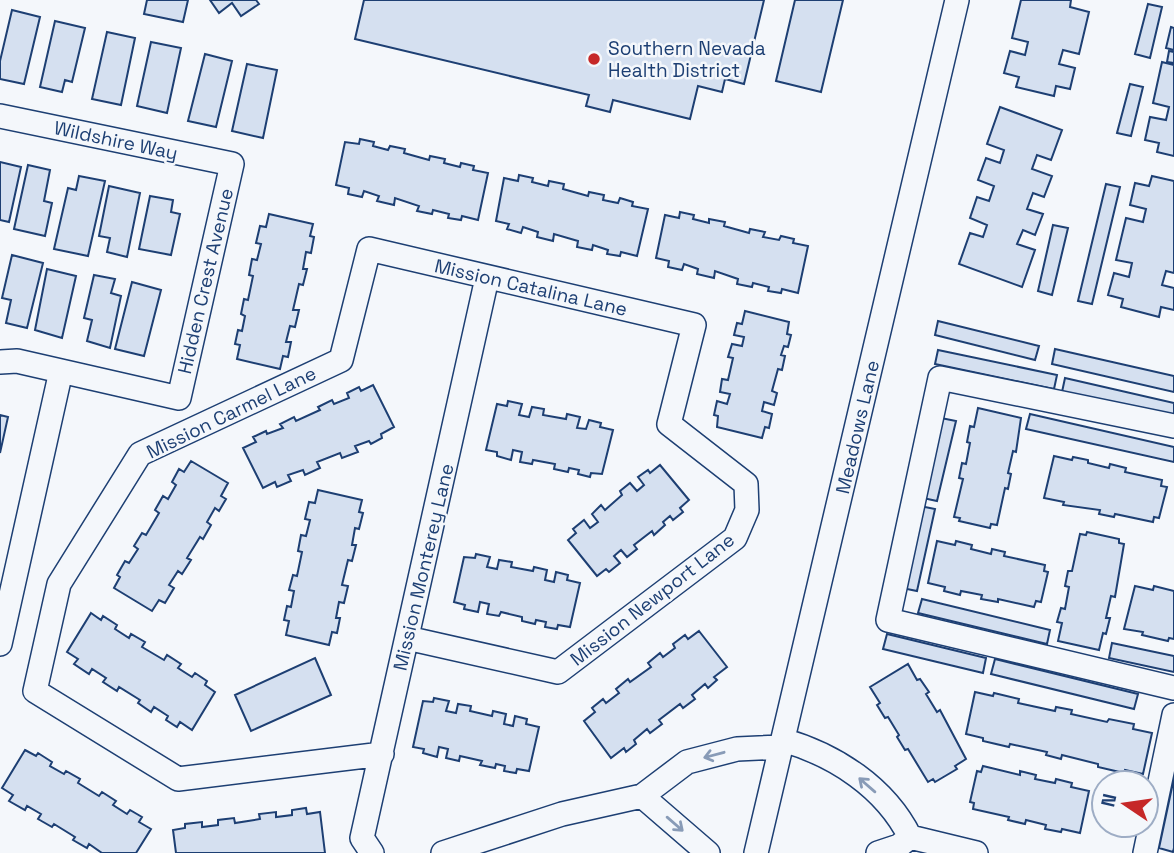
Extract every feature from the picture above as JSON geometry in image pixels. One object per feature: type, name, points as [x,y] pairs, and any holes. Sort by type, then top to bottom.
[{"type":"street","name":"Meadows Lane","points":[[756,853],[957,0]]},
{"type":"street","name":"Wildshire Way","points":[[0,116],[232,164]]},
{"type":"street","name":"Hidden Crest Avenue","points":[[61,371],[179,398],[232,164]]},
{"type":"street","name":"Mission Catalina Lane","points":[[369,249],[694,325]]},
{"type":"street","name":"Mission Carmel Lane","points":[[369,249],[341,360],[140,454],[59,584],[35,691],[178,779],[382,754]]},
{"type":"street","name":"Mission Monterey Lane","points":[[372,853],[362,838],[487,278]]},
{"type":"street","name":"Mission Newport Lane","points":[[407,638],[558,673],[735,538],[747,510],[746,484],[669,425],[694,325]]},
{"type":"street","points":[[0,362],[16,361],[61,371],[1,638]]},
{"type":"street","points":[[1174,426],[940,378],[888,620],[1174,688]]},
{"type":"street","points":[[1145,853],[1174,715]]},
{"type":"street","points":[[443,853],[562,814],[642,796],[687,762],[737,749],[782,743],[807,746],[846,767],[892,809],[910,837],[976,853]]},
{"type":"street","points":[[642,796],[708,853]]},
{"type":"street","points":[[878,853],[899,846],[910,837]]},
{"type":"building","points":[[147,0],[188,0],[183,22],[144,14]]},
{"type":"building","points":[[210,0],[256,0],[259,4],[241,16],[232,3],[219,13]]},
{"type":"building","name":"Southern Nevada Health District","points":[[364,0],[764,0],[744,84],[725,79],[722,92],[698,86],[690,119],[613,100],[610,112],[586,106],[589,95],[355,39]]},
{"type":"building","points":[[795,0],[843,0],[821,92],[776,81]]},
{"type":"building","points":[[1021,0],[1071,0],[1070,7],[1089,12],[1079,54],[1063,50],[1059,64],[1075,68],[1070,89],[1056,86],[1054,96],[1016,87],[1019,77],[1004,73],[1010,51],[1025,55],[1028,42],[1012,38]]},
{"type":"building","points":[[1148,4],[1162,7],[1150,58],[1135,54]]},
{"type":"building","points":[[12,10],[40,17],[24,84],[0,79],[0,61]]},
{"type":"building","points":[[55,21],[85,28],[72,82],[65,80],[62,92],[40,87]]},
{"type":"building","points":[[1171,27],[1174,28],[1174,50],[1166,48]]},
{"type":"building","points":[[107,32],[135,38],[121,105],[92,99]]},
{"type":"building","points":[[151,42],[181,48],[167,113],[137,106]]},
{"type":"building","points":[[1169,51],[1174,52],[1174,63],[1167,62]]},
{"type":"building","points":[[205,54],[232,61],[216,127],[188,121]]},
{"type":"building","points":[[1162,62],[1174,65],[1174,156],[1157,152],[1159,143],[1145,140],[1150,117],[1166,120],[1169,107],[1153,103]]},
{"type":"building","points":[[247,64],[277,70],[263,138],[232,131]]},
{"type":"building","points":[[1130,84],[1143,87],[1131,136],[1117,133]]},
{"type":"building","points":[[1000,107],[1062,130],[1051,160],[1037,155],[1032,169],[1052,176],[1044,197],[1033,193],[1027,209],[1043,214],[1035,235],[1023,230],[1017,244],[1035,250],[1022,287],[959,264],[970,233],[983,237],[987,225],[970,218],[977,197],[989,201],[994,186],[978,180],[986,158],[1000,163],[1004,150],[987,144]]},
{"type":"building","points":[[360,139],[374,142],[373,146],[388,150],[390,146],[405,149],[404,153],[429,160],[430,156],[445,159],[444,163],[460,167],[461,163],[474,166],[473,170],[488,173],[478,220],[462,216],[461,220],[448,218],[449,214],[433,210],[432,214],[417,211],[419,206],[395,198],[394,205],[377,201],[379,196],[364,191],[362,197],[348,194],[349,188],[336,185],[345,142],[359,144]]},
{"type":"building","points":[[0,162],[21,167],[9,222],[0,220]]},
{"type":"building","points":[[28,165],[50,170],[44,201],[52,203],[45,236],[14,229]]},
{"type":"building","points":[[519,175],[533,178],[532,182],[548,186],[549,181],[564,184],[563,189],[588,196],[589,192],[604,195],[603,200],[618,203],[620,198],[633,202],[632,206],[648,209],[637,256],[621,252],[620,256],[607,254],[608,250],[593,245],[592,250],[577,247],[578,241],[554,234],[553,241],[537,237],[538,232],[523,227],[521,233],[507,229],[509,224],[496,221],[504,178],[518,181]]},
{"type":"building","points":[[79,176],[105,181],[88,256],[54,249],[68,188],[76,190]]},
{"type":"building","points":[[1152,176],[1174,181],[1174,273],[1166,271],[1162,285],[1174,288],[1174,310],[1161,307],[1159,317],[1121,307],[1123,299],[1108,295],[1114,273],[1129,277],[1132,263],[1116,260],[1126,218],[1143,222],[1146,209],[1130,205],[1135,183],[1149,186]]},
{"type":"building","points":[[1106,184],[1120,187],[1092,304],[1078,301]]},
{"type":"building","points":[[109,186],[140,193],[127,257],[107,252],[110,238],[99,236]]},
{"type":"building","points":[[150,196],[173,200],[171,212],[180,214],[171,255],[139,249]]},
{"type":"building","points":[[680,212],[694,215],[693,219],[709,223],[709,219],[725,222],[724,226],[749,233],[750,229],[765,232],[763,237],[779,240],[781,236],[794,239],[793,243],[808,246],[798,293],[782,289],[781,293],[768,291],[769,287],[753,283],[752,287],[737,284],[738,279],[715,271],[714,278],[697,274],[698,269],[684,264],[682,270],[668,267],[669,261],[656,258],[665,215],[679,218]]},
{"type":"building","points":[[269,214],[313,224],[310,236],[314,237],[311,253],[306,252],[303,269],[307,269],[303,285],[299,284],[293,310],[299,310],[295,327],[290,326],[286,342],[291,342],[288,357],[283,356],[280,369],[237,359],[240,345],[235,344],[238,330],[242,331],[244,299],[248,300],[253,276],[249,275],[252,259],[257,260],[261,244],[256,243],[260,226],[266,227]]},
{"type":"building","points":[[1053,225],[1068,228],[1052,295],[1038,291]]},
{"type":"building","points":[[12,255],[43,263],[27,328],[6,323],[11,300],[2,298]]},
{"type":"building","points":[[47,269],[76,276],[62,338],[35,330]]},
{"type":"building","points":[[94,275],[115,279],[111,293],[121,296],[110,348],[87,341],[92,320],[84,318]]},
{"type":"building","points":[[132,282],[161,290],[144,356],[115,349]]},
{"type":"building","points":[[745,311],[789,322],[787,334],[791,335],[788,347],[784,346],[781,355],[785,356],[782,370],[778,369],[772,391],[777,393],[774,405],[764,402],[762,411],[772,414],[769,428],[765,427],[762,438],[717,427],[718,416],[714,415],[717,401],[727,404],[730,394],[720,392],[722,379],[728,380],[733,358],[728,357],[732,344],[742,346],[744,337],[734,335],[737,323],[742,324]]},
{"type":"building","points":[[938,321],[1039,346],[1035,360],[935,335]]},
{"type":"building","points":[[1055,349],[1174,376],[1174,392],[1052,364]]},
{"type":"building","points":[[938,350],[1057,375],[1054,389],[935,364]]},
{"type":"building","points":[[1065,378],[1174,403],[1174,418],[1062,392]]},
{"type":"building","points":[[373,385],[394,427],[371,444],[369,441],[355,446],[358,452],[342,458],[340,453],[317,462],[320,468],[305,475],[303,470],[288,475],[291,481],[277,487],[275,482],[263,488],[243,448],[256,442],[253,437],[283,428],[280,424],[294,417],[296,421],[320,410],[318,407],[332,400],[334,404],[349,398],[347,393],[359,387],[361,391]]},
{"type":"building","points":[[508,401],[522,404],[519,415],[529,417],[532,407],[544,409],[543,415],[566,419],[567,414],[580,417],[577,428],[586,429],[589,420],[601,423],[600,427],[613,430],[602,474],[591,473],[590,477],[578,474],[579,470],[569,468],[568,472],[554,469],[555,464],[533,460],[532,464],[520,462],[522,452],[513,450],[511,460],[497,456],[497,452],[486,450],[497,404],[507,406]]},
{"type":"building","points":[[978,408],[1021,418],[1016,452],[1013,451],[1008,473],[1011,474],[1008,489],[1005,488],[997,525],[991,524],[990,528],[959,521],[960,518],[954,517],[963,479],[959,478],[962,463],[966,464],[970,443],[967,442],[970,426],[974,427]]},
{"type":"building","points":[[1030,414],[1174,447],[1174,462],[1026,429]]},
{"type":"building","points":[[0,415],[8,417],[0,453]]},
{"type":"building","points":[[941,418],[956,421],[937,501],[923,498]]},
{"type":"building","points":[[1054,456],[1088,460],[1088,463],[1109,468],[1110,464],[1126,468],[1125,472],[1162,480],[1161,486],[1167,487],[1159,518],[1154,517],[1153,522],[1115,514],[1114,517],[1099,514],[1100,510],[1063,505],[1064,502],[1044,498]]},
{"type":"building","points":[[191,461],[228,483],[221,496],[226,499],[219,511],[215,508],[207,522],[211,525],[187,558],[191,560],[182,574],[178,571],[169,585],[174,588],[165,603],[159,600],[152,611],[114,588],[120,577],[117,575],[125,561],[129,563],[138,549],[134,546],[142,533],[146,535],[159,513],[155,510],[163,496],[168,499],[176,485],[172,482],[179,469],[184,472]]},
{"type":"building","points":[[660,465],[689,500],[680,508],[683,512],[673,520],[670,516],[654,535],[652,531],[634,545],[637,549],[627,557],[621,550],[614,556],[620,563],[609,572],[606,569],[597,576],[568,540],[576,533],[573,529],[584,520],[590,528],[598,522],[592,514],[601,505],[605,510],[622,495],[620,491],[630,483],[637,491],[644,485],[638,477],[648,470],[650,473]]},
{"type":"building","points":[[318,490],[362,500],[359,512],[363,513],[359,529],[355,528],[352,545],[356,545],[352,561],[348,560],[342,585],[348,586],[344,603],[339,602],[337,633],[332,632],[329,645],[286,635],[289,621],[284,620],[287,606],[291,607],[294,591],[289,590],[293,575],[297,576],[302,552],[298,551],[301,535],[306,536],[310,520],[305,519],[309,502],[315,503]]},
{"type":"building","points":[[920,506],[935,509],[917,591],[902,588]]},
{"type":"building","points":[[1087,532],[1119,539],[1119,543],[1124,544],[1115,597],[1111,596],[1106,618],[1110,618],[1099,650],[1058,641],[1062,623],[1057,622],[1061,608],[1065,609],[1069,587],[1065,586],[1068,571],[1072,571],[1080,534],[1086,535]]},
{"type":"building","points":[[937,541],[955,545],[956,541],[972,545],[971,549],[991,554],[992,549],[1005,552],[1004,556],[1045,565],[1044,571],[1048,572],[1041,602],[1036,601],[1034,607],[998,599],[998,602],[981,599],[982,595],[961,591],[960,595],[944,591],[945,587],[928,583]]},
{"type":"building","points":[[476,554],[490,557],[487,567],[497,569],[499,560],[512,562],[511,567],[533,571],[534,567],[547,570],[545,580],[554,582],[556,572],[568,575],[567,580],[580,583],[570,627],[545,627],[546,622],[536,620],[535,624],[522,621],[522,617],[501,612],[499,616],[487,614],[489,604],[480,602],[478,612],[464,609],[465,605],[454,602],[464,557],[475,558]]},
{"type":"building","points":[[1135,586],[1153,590],[1154,586],[1174,591],[1174,639],[1169,638],[1168,641],[1142,635],[1143,632],[1124,629]]},
{"type":"building","points":[[922,599],[1050,630],[1047,644],[918,613]]},
{"type":"building","points":[[91,613],[101,620],[103,616],[117,625],[115,629],[129,638],[131,634],[145,642],[142,647],[164,660],[167,655],[181,664],[178,668],[192,677],[195,673],[207,681],[205,685],[215,692],[192,730],[180,722],[177,727],[166,720],[168,716],[154,707],[151,712],[138,703],[140,700],[119,687],[117,691],[103,682],[106,678],[92,669],[89,674],[74,664],[78,659],[67,652]]},
{"type":"building","points":[[699,631],[727,667],[714,677],[717,680],[708,688],[705,684],[692,695],[695,699],[683,708],[680,704],[659,720],[662,724],[650,733],[647,729],[634,740],[636,744],[626,752],[624,748],[611,758],[584,721],[595,712],[592,708],[603,699],[606,703],[619,693],[616,689],[651,667],[648,663],[660,653],[663,657],[675,648],[673,644],[685,635],[688,639]]},
{"type":"building","points":[[887,634],[986,658],[983,673],[883,649]]},
{"type":"building","points":[[1112,643],[1174,656],[1174,672],[1109,658]]},
{"type":"building","points":[[315,658],[331,695],[251,731],[235,695]]},
{"type":"building","points":[[995,659],[1138,694],[1134,709],[991,674]]},
{"type":"building","points":[[908,664],[917,680],[920,679],[929,692],[926,694],[937,712],[940,710],[966,759],[955,766],[957,769],[935,782],[933,779],[928,782],[908,749],[905,750],[888,717],[885,718],[877,705],[880,703],[870,687]]},
{"type":"building","points":[[975,692],[993,696],[994,693],[1019,699],[1018,703],[1055,711],[1056,707],[1072,710],[1071,714],[1107,722],[1109,719],[1134,724],[1133,729],[1152,733],[1144,769],[1107,769],[1098,767],[1098,764],[1062,755],[1061,759],[1046,755],[1047,752],[1010,744],[1009,747],[966,734]]},
{"type":"building","points":[[434,698],[449,701],[446,711],[456,713],[458,704],[471,706],[470,711],[492,716],[493,711],[506,714],[504,724],[513,726],[515,716],[527,719],[526,724],[539,727],[529,771],[504,771],[505,766],[496,764],[495,768],[480,765],[482,761],[460,756],[459,761],[446,758],[448,749],[439,747],[437,757],[423,753],[424,749],[413,747],[423,701],[433,702]]},
{"type":"building","points":[[25,750],[36,756],[38,753],[52,762],[50,766],[80,779],[78,783],[99,796],[102,792],[116,801],[113,805],[127,814],[130,810],[142,817],[139,822],[151,829],[136,853],[102,853],[89,844],[87,848],[54,824],[52,827],[38,819],[41,814],[27,806],[25,810],[9,801],[13,795],[2,788]]},
{"type":"building","points":[[983,766],[1020,775],[1020,771],[1036,775],[1035,779],[1055,783],[1056,779],[1072,783],[1071,787],[1089,791],[1080,833],[1045,829],[1046,825],[1026,820],[1025,824],[1008,820],[1009,817],[973,809],[974,803],[970,802],[977,771],[981,772]]},
{"type":"building","points":[[1174,778],[1174,848],[1173,852],[1159,848]]},
{"type":"building","points":[[306,808],[307,814],[320,812],[325,853],[176,853],[173,830],[185,828],[185,824],[202,822],[202,827],[218,825],[218,820],[234,818],[235,823],[260,819],[259,814],[276,812],[276,817],[292,815],[292,810]]},
{"type":"place","name":"Southern Nevada Health District","points":[[594,59]]}]
